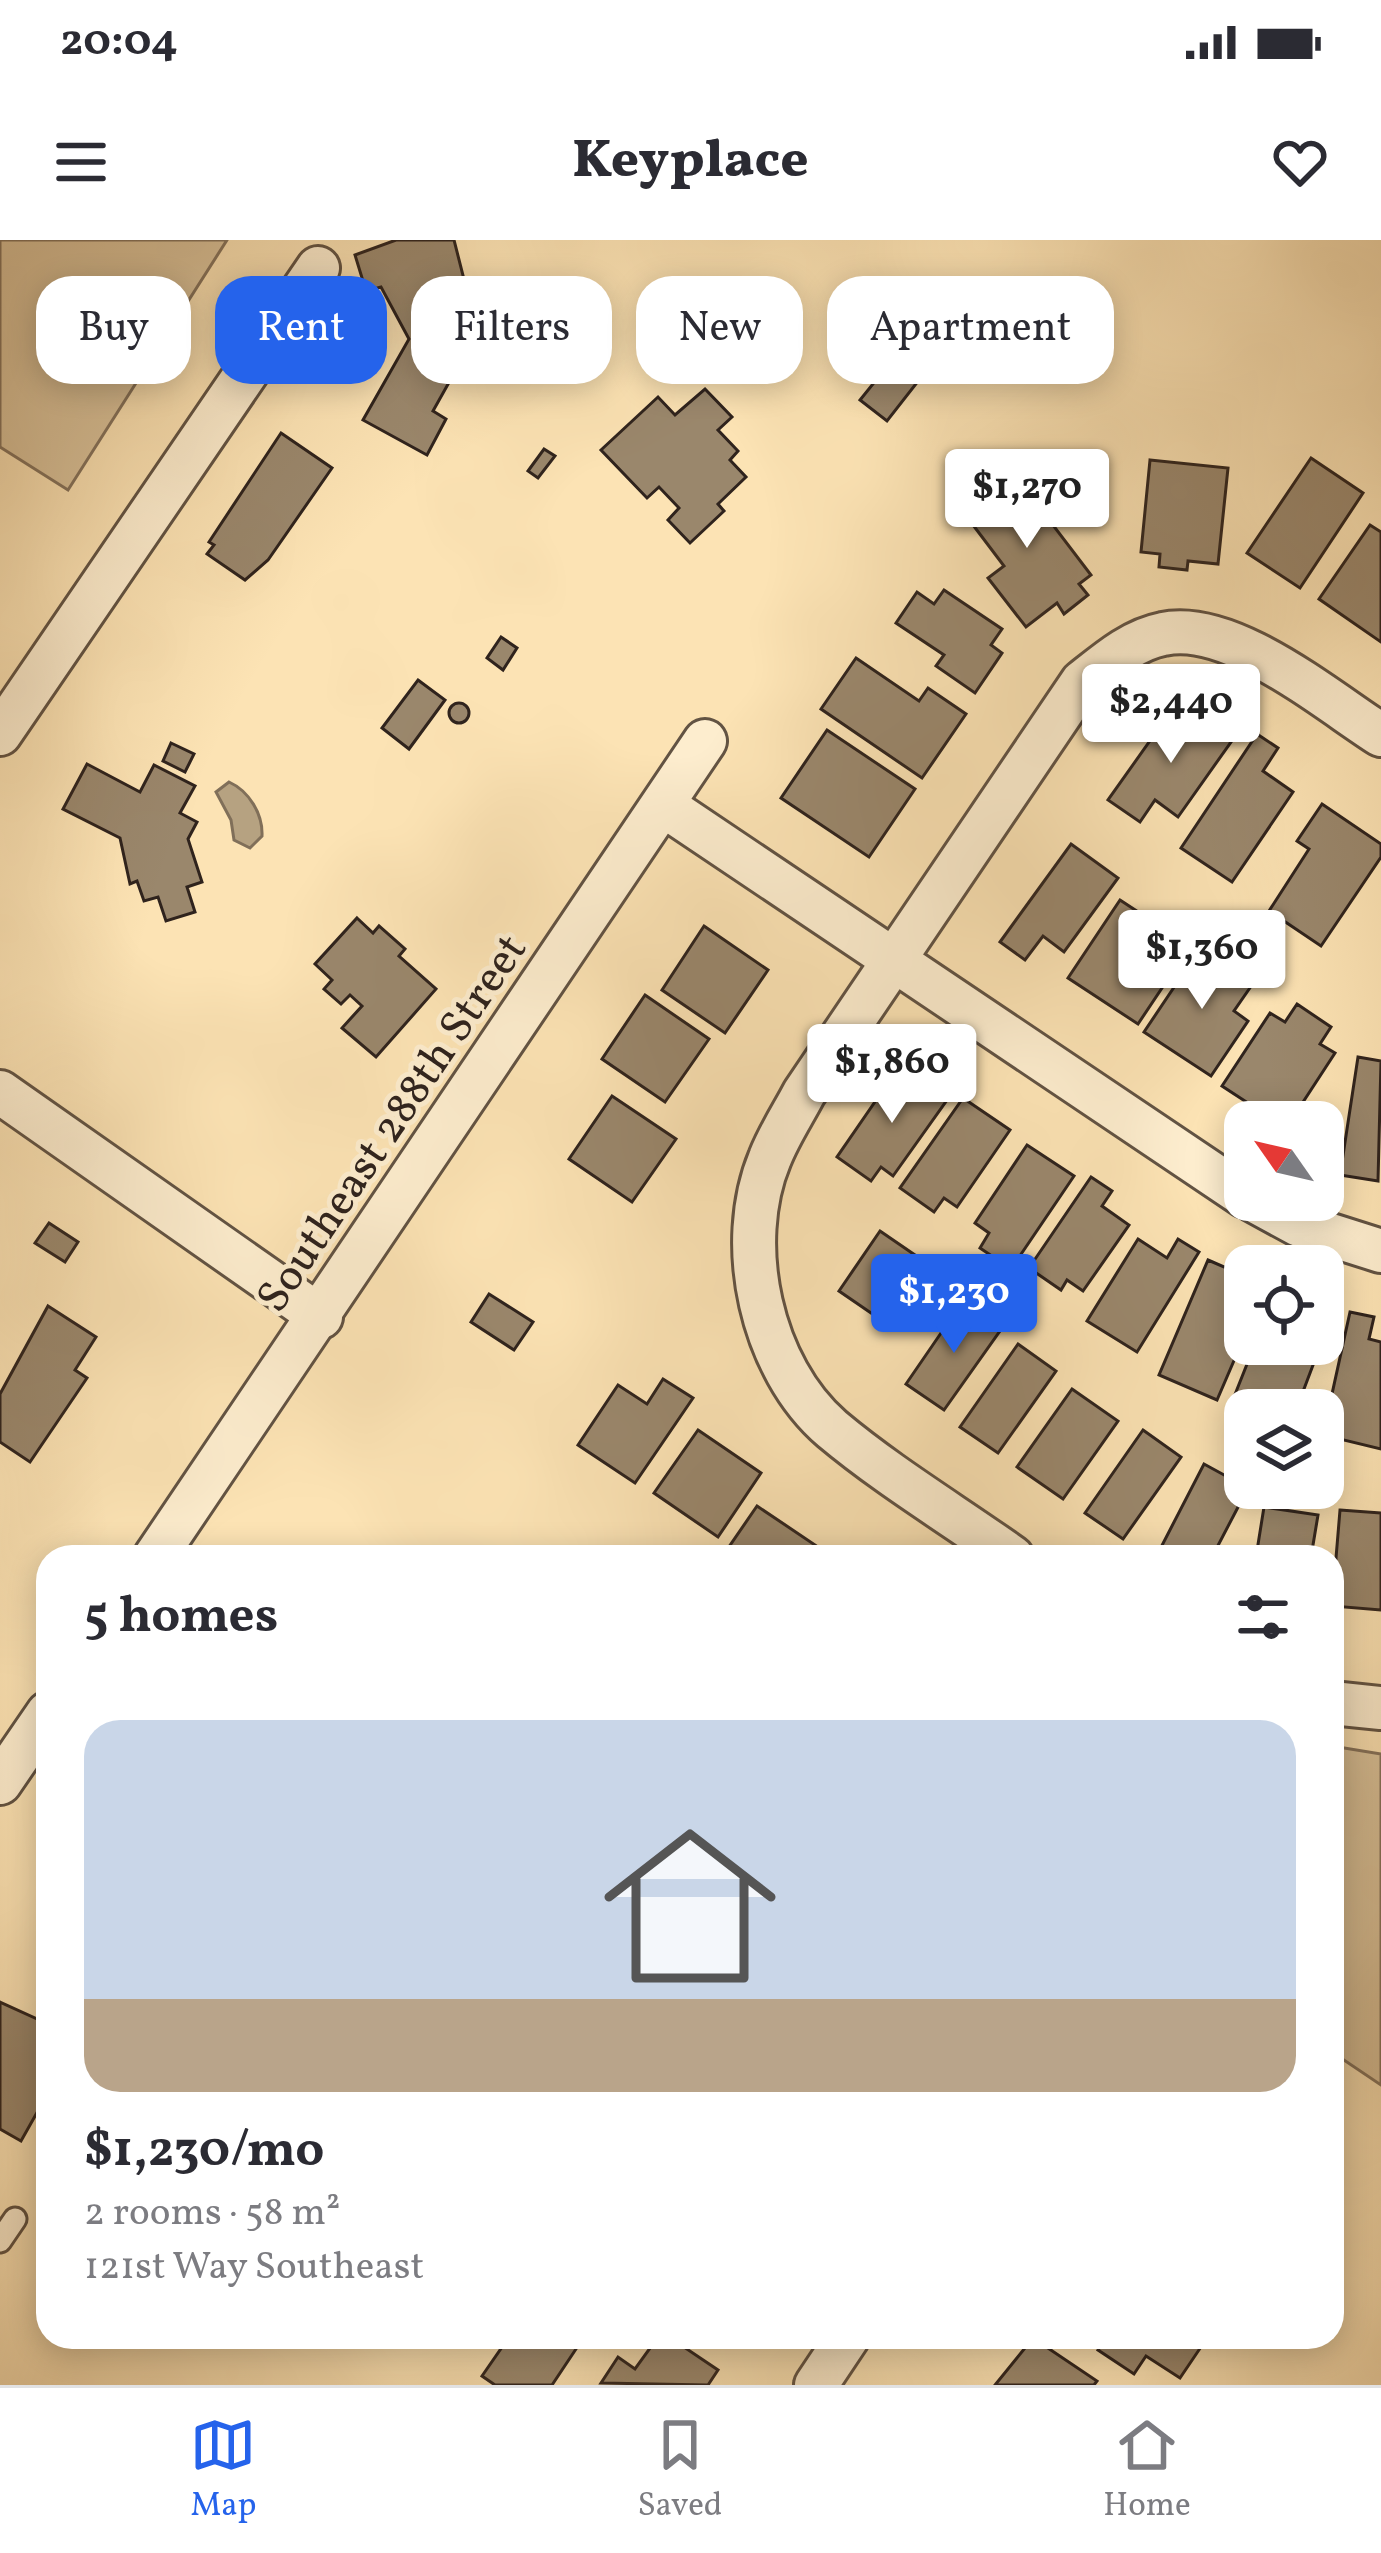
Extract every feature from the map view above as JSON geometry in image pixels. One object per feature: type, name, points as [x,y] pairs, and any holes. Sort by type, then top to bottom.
[{"type":"street","points":[[0,734],[318,268]]},
{"type":"street","points":[[995,1545],[830,1426],[786,1371],[760,1303],[758,1202],[769,1158],[805,1093],[892,960],[1082,682],[1119,652],[1162,634],[1201,632],[1250,652],[1381,735]]},
{"type":"street","name":"Southeast 288th Street","points":[[163,1545],[705,741]]},
{"type":"street","points":[[663,805],[1224,1181]]},
{"type":"street","points":[[0,1092],[321,1317]]},
{"type":"street","points":[[1292,1221],[1381,1251]]},
{"type":"street","points":[[1344,1704],[1381,1708]]},
{"type":"street","points":[[0,1783],[36,1730]]},
{"type":"street","points":[[815,2385],[840,2349]]},
{"type":"lane","points":[[0,2241],[15,2219]]},
{"type":"shaded area","points":[[0,240],[227,240],[191,297],[191,276],[36,276],[36,384],[135,384],[68,490],[0,447]]},
{"type":"shaded area","points":[[229,782],[248,797],[260,820],[262,836],[250,848],[234,840],[231,820],[216,792]]},
{"type":"shaded area","points":[[1344,1748],[1381,1754],[1381,2085],[1344,2060]]},
{"type":"building","points":[[396,240],[454,240],[463,276],[411,276],[411,384],[448,384],[433,411],[446,419],[427,455],[363,420],[409,339],[387,298],[387,276],[361,276],[355,255]]},
{"type":"building","points":[[873,384],[916,384],[887,421],[860,400]]},
{"type":"building","points":[[705,389],[732,417],[718,430],[738,451],[730,460],[746,477],[718,504],[724,511],[690,543],[668,520],[679,508],[659,487],[647,498],[601,450],[658,397],[675,415]]},
{"type":"building","points":[[281,433],[332,468],[268,560],[245,580],[207,554],[214,545],[209,542]]},
{"type":"building","points":[[544,449],[555,456],[538,478],[528,471]]},
{"type":"building","points":[[1311,458],[1363,493],[1300,588],[1247,553]]},
{"type":"building","points":[[1150,460],[1228,468],[1218,564],[1188,561],[1187,570],[1159,567],[1160,554],[1141,552]]},
{"type":"building","points":[[1008,466],[1091,575],[1079,584],[1088,595],[1064,614],[1057,603],[1026,627],[988,578],[1004,566],[973,525],[986,515],[970,494]]},
{"type":"building","points":[[1370,525],[1381,532],[1381,642],[1319,599]]},
{"type":"building","points":[[944,590],[1002,629],[991,645],[1002,653],[975,693],[936,666],[944,655],[896,623],[917,592],[934,604]]},
{"type":"building","points":[[501,637],[517,648],[503,670],[487,658]]},
{"type":"building","points":[[856,658],[919,701],[928,688],[966,714],[922,778],[821,709]]},
{"type":"building","points":[[418,680],[445,700],[409,749],[382,728]]},
{"type":"building","points":[[459,703],[469,713],[459,723],[449,713]]},
{"type":"building","points":[[1176,704],[1231,742],[1178,817],[1155,800],[1140,822],[1108,800]]},
{"type":"building","points":[[827,730],[915,789],[869,857],[781,798]]},
{"type":"building","points":[[1257,734],[1278,748],[1263,771],[1293,792],[1232,882],[1181,848]]},
{"type":"building","points":[[171,743],[194,754],[185,772],[163,761]]},
{"type":"building","points":[[87,764],[140,792],[154,765],[195,786],[180,813],[197,822],[188,839],[202,882],[187,887],[195,912],[166,921],[158,897],[144,901],[137,881],[130,884],[120,838],[63,809]]},
{"type":"building","points":[[1322,804],[1381,844],[1381,857],[1321,946],[1269,911],[1309,849],[1297,841]]},
{"type":"building","points":[[1071,844],[1118,878],[1064,952],[1043,936],[1025,960],[1000,942]]},
{"type":"building","points":[[1120,900],[1190,946],[1138,1024],[1068,978]]},
{"type":"building","points":[[357,918],[373,933],[379,926],[405,949],[399,956],[436,989],[376,1057],[342,1028],[362,1006],[350,995],[341,1004],[324,989],[332,980],[315,964]]},
{"type":"building","points":[[704,926],[768,970],[725,1033],[662,990]]},
{"type":"building","points":[[1201,947],[1254,982],[1234,1011],[1248,1021],[1211,1076],[1144,1032]]},
{"type":"building","points":[[645,995],[709,1039],[665,1102],[602,1059]]},
{"type":"building","points":[[1297,1004],[1331,1027],[1320,1044],[1335,1053],[1304,1101],[1245,1101],[1222,1086],[1270,1013],[1285,1022]]},
{"type":"building","points":[[1358,1057],[1381,1061],[1378,1181],[1344,1176]]},
{"type":"building","points":[[899,1067],[947,1100],[893,1176],[881,1167],[871,1181],[837,1157]]},
{"type":"building","points":[[612,1096],[676,1139],[632,1202],[569,1159]]},
{"type":"building","points":[[963,1098],[1010,1130],[957,1207],[944,1198],[934,1212],[900,1188]]},
{"type":"building","points":[[1027,1145],[1074,1176],[1011,1269],[980,1248],[989,1233],[975,1223]]},
{"type":"building","points":[[1091,1177],[1112,1191],[1102,1206],[1129,1225],[1083,1291],[1067,1280],[1061,1290],[1029,1268]]},
{"type":"building","points":[[49,1223],[78,1242],[65,1262],[35,1243]]},
{"type":"building","points":[[880,1231],[928,1264],[887,1324],[839,1291]]},
{"type":"building","points":[[1138,1239],[1167,1258],[1178,1239],[1199,1252],[1137,1352],[1087,1321]]},
{"type":"building","points":[[1208,1260],[1224,1267],[1224,1365],[1232,1365],[1217,1400],[1159,1375]]},
{"type":"building","points":[[489,1294],[533,1322],[514,1350],[471,1322]]},
{"type":"building","points":[[963,1301],[1002,1328],[944,1410],[906,1384]]},
{"type":"building","points":[[48,1306],[96,1337],[75,1370],[87,1378],[30,1462],[0,1442],[0,1394]]},
{"type":"building","points":[[1350,1312],[1374,1317],[1369,1339],[1381,1342],[1381,1449],[1344,1440],[1344,1389],[1333,1389],[1338,1365],[1344,1365]]},
{"type":"building","points":[[1018,1344],[1056,1371],[998,1453],[960,1427]]},
{"type":"building","points":[[1247,1365],[1313,1365],[1304,1389],[1237,1389]]},
{"type":"building","points":[[663,1379],[693,1398],[635,1483],[578,1445],[618,1385],[647,1404]]},
{"type":"building","points":[[1072,1389],[1118,1421],[1063,1499],[1017,1467]]},
{"type":"building","points":[[698,1430],[761,1473],[718,1537],[654,1493]]},
{"type":"building","points":[[1143,1430],[1181,1457],[1123,1539],[1085,1513]]},
{"type":"building","points":[[1204,1464],[1224,1475],[1224,1509],[1237,1509],[1218,1545],[1162,1545]]},
{"type":"building","points":[[757,1506],[815,1545],[730,1545]]},
{"type":"building","points":[[1264,1509],[1318,1515],[1313,1545],[1258,1545]]},
{"type":"building","points":[[1340,1510],[1381,1513],[1381,1610],[1344,1607],[1344,1545],[1337,1545]]},
{"type":"building","points":[[0,2002],[36,2018],[36,2114],[21,2141],[0,2129]]},
{"type":"building","points":[[501,2349],[576,2349],[552,2385],[495,2385],[482,2376]]},
{"type":"building","points":[[649,2349],[687,2349],[718,2370],[708,2385],[601,2383],[618,2357],[635,2369]]},
{"type":"building","points":[[1024,2349],[1049,2349],[1097,2381],[1094,2385],[995,2385]]},
{"type":"building","points":[[1200,2349],[1180,2378],[1146,2356],[1134,2374],[1098,2350]]}]
